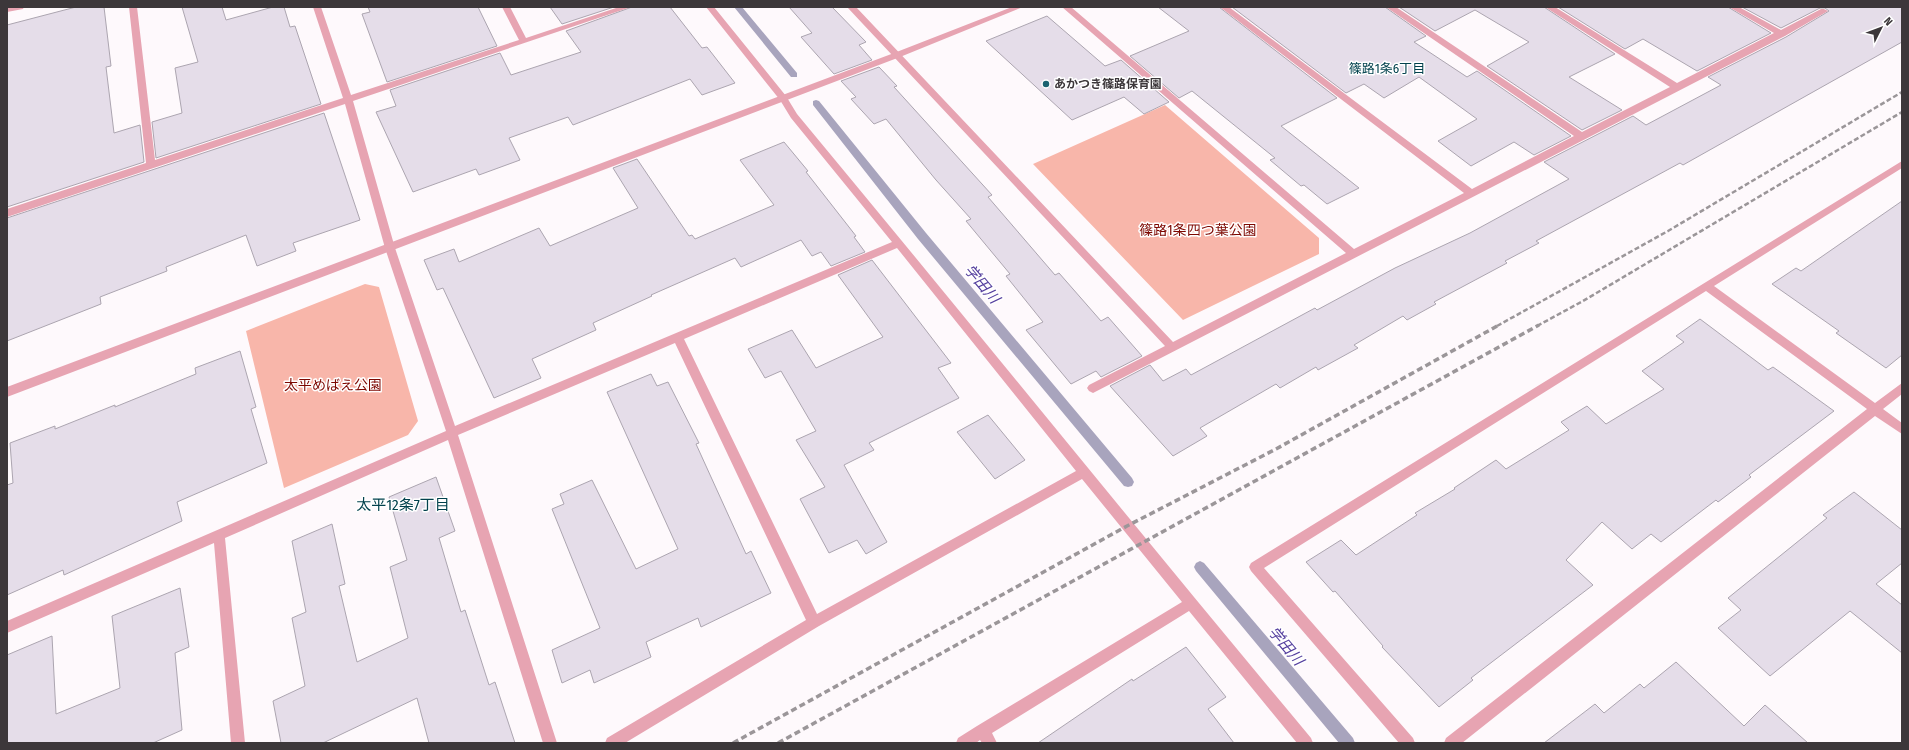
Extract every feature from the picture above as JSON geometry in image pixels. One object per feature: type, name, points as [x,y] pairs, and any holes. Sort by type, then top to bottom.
[{"type":"street","points":[[7,10],[20,7]]},
{"type":"street","points":[[133,7],[152,164]]},
{"type":"street","points":[[317,7],[348,99],[390,248],[452,433],[550,743]]},
{"type":"street","points":[[506,7],[524,41]]},
{"type":"street","points":[[7,213],[627,7]]},
{"type":"street","points":[[710,7],[783,98],[794,116],[900,243],[1190,604],[1306,743]]},
{"type":"street","points":[[851,7],[1172,347]]},
{"type":"street","points":[[7,392],[390,248],[1019,7]]},
{"type":"street","points":[[1066,7],[1353,254]]},
{"type":"street","points":[[1224,7],[1471,193]]},
{"type":"street","points":[[1390,7],[1581,136]]},
{"type":"street","points":[[1549,7],[1677,87]]},
{"type":"street","points":[[1733,7],[1782,34]]},
{"type":"street","points":[[1093,388],[1824,11]]},
{"type":"street","points":[[1408,743],[1255,567],[1902,164]]},
{"type":"street","points":[[1892,170],[1902,176]]},
{"type":"street","points":[[7,627],[452,433],[900,243]]},
{"type":"street","points":[[1706,286],[1902,429]]},
{"type":"street","points":[[678,337],[814,622]]},
{"type":"street","points":[[1451,743],[1902,388]]},
{"type":"street","points":[[612,743],[814,622],[1084,472]]},
{"type":"street","points":[[219,534],[238,743]]},
{"type":"street","points":[[963,743],[1190,604]]},
{"type":"street","points":[[982,731],[990,743]]},
{"type":"green space","name":"篠路1条四つ葉公園","points":[[1165,105],[1319,238],[1319,254],[1183,320],[1033,164]]},
{"type":"green space","name":"太平めばえ公園","points":[[365,284],[379,287],[418,421],[408,435],[284,488],[246,331]]},
{"type":"building","points":[[76,7],[104,7],[111,66],[106,67],[114,133],[140,125],[144,162],[7,207],[7,25]]},
{"type":"building","points":[[182,7],[222,7],[226,20],[273,7],[284,7],[290,27],[295,26],[321,104],[156,158],[152,122],[182,113],[175,68],[198,62]]},
{"type":"building","points":[[368,7],[478,7],[497,46],[387,82],[362,14],[370,12]]},
{"type":"building","points":[[550,7],[614,7],[562,24]]},
{"type":"building","points":[[632,7],[670,7],[702,48],[707,47],[735,83],[702,95],[690,79],[573,125],[568,117],[509,138],[520,160],[479,175],[476,169],[413,192],[376,112],[396,106],[390,90],[500,53],[511,75],[581,52],[566,31]]},
{"type":"building","points":[[789,7],[832,7],[866,42],[859,45],[872,60],[834,74],[801,37],[812,33]]},
{"type":"building","points":[[1158,7],[1219,7],[1337,98],[1281,126],[1359,188],[1327,204],[1304,185],[1301,186],[1270,160],[1275,158],[1192,91],[1179,98],[1130,56],[1189,31]]},
{"type":"building","points":[[1232,7],[1385,7],[1426,36],[1414,42],[1467,77],[1477,71],[1571,136],[1534,155],[1514,142],[1471,166],[1438,141],[1477,119],[1419,77],[1384,98],[1364,84],[1346,93]]},
{"type":"building","points":[[1399,7],[1544,7],[1615,54],[1569,77],[1622,110],[1582,130],[1487,66],[1529,42],[1475,10],[1435,31]]},
{"type":"building","points":[[1558,7],[1728,7],[1771,33],[1697,71],[1643,39],[1625,49]]},
{"type":"building","points":[[1742,7],[1902,7],[1902,42],[1683,165],[1680,163],[1536,241],[1539,243],[1505,261],[1507,263],[1434,302],[1436,304],[1407,320],[1403,316],[1354,345],[1358,348],[1318,370],[1316,367],[1280,388],[1276,384],[1200,428],[1207,436],[1173,456],[1110,386],[1150,365],[1163,381],[1186,369],[1191,375],[1315,308],[1317,310],[1395,268],[1470,233],[1569,179],[1544,162],[1633,116],[1646,125],[1721,85],[1708,77],[1786,37],[1829,11],[1825,8],[1820,8],[1781,28]]},
{"type":"building","points":[[1047,16],[1105,66],[1121,60],[1169,102],[1144,114],[1124,97],[1072,120],[986,41]]},
{"type":"building","points":[[879,67],[897,86],[894,87],[992,195],[988,197],[1055,275],[1059,273],[1101,321],[1108,317],[1142,356],[1101,377],[1096,371],[1071,384],[1026,330],[1043,322],[1006,276],[1010,274],[966,221],[971,219],[936,180],[886,119],[874,124],[851,99],[856,97],[841,81]]},
{"type":"building","points":[[324,113],[360,220],[293,243],[296,251],[257,266],[246,235],[166,267],[167,271],[100,297],[101,304],[7,341],[7,218]]},
{"type":"building","points":[[784,142],[808,171],[806,172],[856,236],[854,237],[865,252],[831,266],[821,252],[812,256],[801,240],[741,267],[735,258],[651,295],[652,296],[593,323],[596,330],[532,359],[541,378],[494,398],[443,288],[437,290],[424,260],[454,249],[459,262],[539,228],[550,246],[638,208],[613,168],[637,159],[689,236],[692,235],[695,239],[774,205],[740,160]]},
{"type":"building","points":[[1902,201],[1902,355],[1886,368],[1836,333],[1839,331],[1772,284],[1796,268],[1801,271]]},
{"type":"building","points":[[872,260],[951,363],[938,368],[959,398],[869,443],[874,450],[844,465],[887,542],[866,554],[857,540],[829,553],[800,499],[825,487],[796,440],[816,431],[781,371],[765,378],[748,349],[792,330],[816,368],[883,337],[838,275]]},
{"type":"building","points":[[1700,319],[1768,370],[1773,367],[1834,411],[1749,475],[1751,477],[1718,502],[1716,500],[1661,542],[1651,534],[1632,549],[1602,522],[1566,560],[1593,585],[1471,678],[1473,680],[1439,707],[1382,647],[1383,646],[1335,591],[1333,592],[1306,562],[1341,540],[1356,555],[1417,515],[1415,513],[1455,489],[1454,488],[1496,460],[1506,469],[1569,430],[1561,422],[1587,406],[1606,424],[1664,389],[1642,371],[1684,342],[1676,336]]},
{"type":"building","points":[[240,351],[256,407],[251,409],[267,463],[177,502],[182,521],[64,575],[63,570],[7,595],[7,485],[13,483],[10,443],[55,426],[55,429],[115,405],[115,407],[196,374],[195,368]]},
{"type":"building","points":[[651,374],[657,386],[668,382],[699,443],[696,444],[746,554],[751,551],[771,593],[701,627],[698,618],[646,642],[651,657],[594,683],[590,670],[562,683],[552,650],[600,628],[552,509],[564,504],[560,494],[592,480],[636,569],[678,549],[607,392]]},
{"type":"building","points":[[988,415],[1025,460],[995,479],[957,432]]},
{"type":"building","points":[[436,477],[455,531],[439,538],[461,612],[465,610],[489,685],[495,682],[515,743],[429,743],[417,698],[323,743],[281,743],[273,701],[305,686],[292,618],[306,612],[292,541],[332,524],[345,584],[339,586],[357,662],[408,638],[390,567],[407,560],[389,497]]},
{"type":"building","points":[[1854,492],[1902,530],[1902,563],[1876,584],[1902,605],[1902,653],[1850,611],[1770,676],[1718,628],[1741,610],[1728,598],[1827,518],[1823,515]]},
{"type":"building","points":[[180,588],[189,647],[175,653],[182,730],[153,743],[7,743],[7,655],[52,636],[56,714],[120,688],[112,616]]},
{"type":"building","points":[[1186,647],[1226,697],[1208,709],[1234,743],[1038,743],[1132,679],[1133,681]]},
{"type":"building","points":[[1676,662],[1744,726],[1765,705],[1808,743],[1544,743],[1595,704],[1604,713],[1640,684],[1644,688]]},
{"type":"waterway","name":"学田川","points":[[738,7],[794,75]]},
{"type":"waterway","name":"学田川","points":[[816,103],[922,236],[1128,482]]},
{"type":"waterway","name":"学田川","points":[[1200,567],[1348,743]]},
{"type":"railway","points":[[1497,326],[1668,231],[1902,92]]},
{"type":"railway","points":[[1537,326],[1583,301],[1902,112]]},
{"type":"railway","points":[[733,743],[1127,526],[1276,449],[1499,325]]},
{"type":"railway","points":[[778,743],[1539,325]]},
{"type":"place","name":"あかつき篠路保育園","points":[[1046,84]]},
{"type":"district","name":"篠路1条6丁目","points":[[1387,68]]},
{"type":"district","name":"太平12条7丁目","points":[[403,505]]}]
